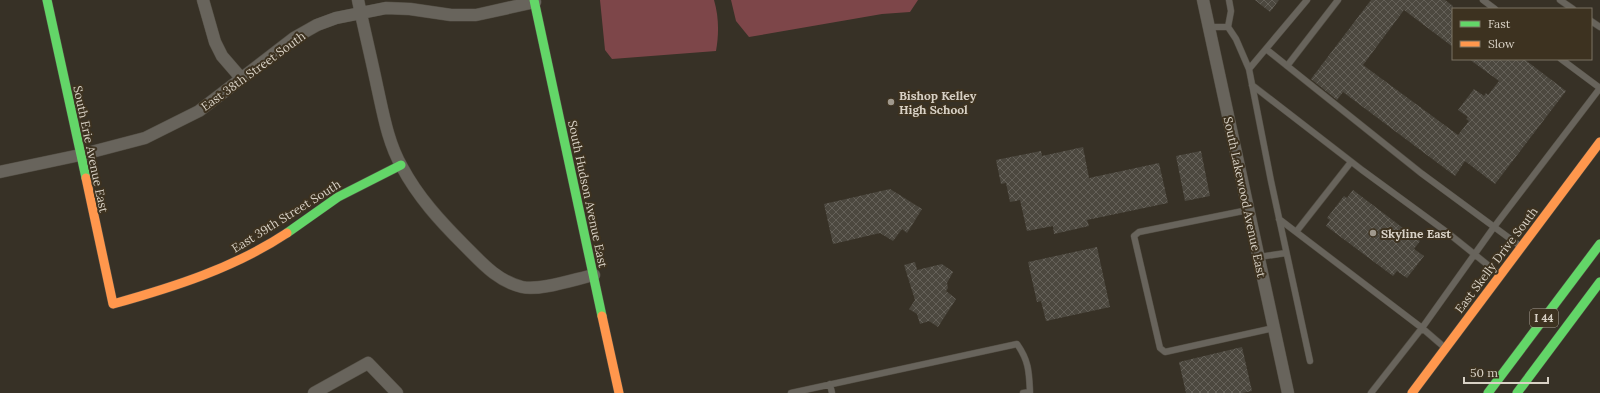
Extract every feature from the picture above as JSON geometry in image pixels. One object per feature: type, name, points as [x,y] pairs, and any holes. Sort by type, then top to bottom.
[{"type":"main road","name":"South Erie Avenue East","points":[[47,0],[113,304]]},
{"type":"main road","name":"South Hudson Avenue East","points":[[534,1],[619,393]]},
{"type":"main road","name":"East Skelly Drive South","points":[[1412,393],[1600,142]]},
{"type":"main road","name":"East 39th Street South","points":[[113,304],[165,290],[223,268],[256,252],[289,232],[339,196],[401,165]]},
{"type":"main road","name":"I 44","points":[[1488,393],[1600,244]]},
{"type":"main road","name":"I 44","points":[[1517,393],[1600,282]]},
{"type":"main road","points":[[1526,393],[1539,364]]},
{"type":"street","points":[[203,0],[215,42],[222,56],[241,78]]},
{"type":"street","points":[[358,0],[383,113],[401,165],[418,193],[440,221],[485,266],[498,277],[511,283],[524,287],[538,287],[594,275]]},
{"type":"street","name":"South Lakewood Avenue East","points":[[1203,0],[1288,393]]},
{"type":"street","name":"East 38th Street South","points":[[0,172],[80,155],[145,138],[199,111],[294,38],[317,25],[336,18],[386,8],[410,9],[451,15],[476,14],[534,1]]},
{"type":"street","points":[[314,393],[368,363],[397,393]]},
{"type":"lane","points":[[1229,0],[1231,11],[1228,27],[1236,39],[1249,69],[1286,253],[1310,361]]},
{"type":"lane","points":[[1249,69],[1307,0]]},
{"type":"lane","points":[[1287,66],[1338,0]]},
{"type":"lane","points":[[1483,0],[1494,8]]},
{"type":"lane","points":[[1560,0],[1572,8]]},
{"type":"lane","points":[[1209,27],[1228,27]]},
{"type":"lane","points":[[1266,49],[1421,173],[1521,247]]},
{"type":"lane","points":[[1371,393],[1422,328],[1494,227],[1600,88],[1562,60]]},
{"type":"lane","points":[[1252,85],[1351,162],[1448,232],[1500,275]]},
{"type":"lane","points":[[1296,232],[1351,162]]},
{"type":"lane","points":[[1248,210],[1139,232],[1134,236],[1160,348],[1165,352],[1274,328]]},
{"type":"lane","points":[[1279,219],[1446,348]]},
{"type":"lane","points":[[1259,257],[1286,253]]},
{"type":"lane","points":[[791,393],[1017,344],[1025,356],[1028,365],[1030,392],[1023,393]]},
{"type":"lane","points":[[830,384],[832,393]]},
{"type":"shaded area","points":[[600,0],[714,0],[718,26],[716,51],[612,59],[605,50]]},
{"type":"shaded area","points":[[731,0],[918,0],[910,12],[882,14],[749,37],[736,21]]},
{"type":"building","points":[[1255,0],[1279,0],[1270,12]]},
{"type":"building","points":[[1371,0],[1445,0],[1453,6],[1452,46],[1404,10],[1363,65],[1458,135],[1469,121],[1466,119],[1468,117],[1458,110],[1474,89],[1484,96],[1486,93],[1488,95],[1499,81],[1470,60],[1525,60],[1566,91],[1495,184],[1465,161],[1455,176],[1343,92],[1337,100],[1311,79]]},
{"type":"building","points":[[1083,147],[1089,178],[1159,163],[1168,203],[1087,220],[1089,226],[1054,234],[1053,226],[1027,231],[1020,200],[1010,202],[1006,183],[1001,184],[996,160],[1041,151],[1042,156]]},
{"type":"building","points":[[1201,151],[1210,196],[1185,201],[1176,156]]},
{"type":"building","points":[[890,189],[922,209],[907,233],[902,229],[893,241],[880,233],[833,244],[824,204]]},
{"type":"building","name":"Skyline East","points":[[1353,190],[1420,241],[1414,249],[1424,256],[1407,278],[1397,271],[1393,276],[1326,226],[1330,220],[1327,218],[1344,196],[1347,198]]},
{"type":"building","points":[[1097,247],[1110,307],[1046,321],[1041,301],[1037,302],[1028,262]]},
{"type":"building","points":[[915,262],[917,270],[942,264],[953,272],[947,283],[948,288],[946,291],[956,299],[938,327],[929,321],[920,324],[917,314],[909,309],[915,300],[904,265]]},
{"type":"building","points":[[1242,347],[1252,391],[1242,393],[1186,393],[1179,362]]},
{"type":"traffic: fast","points":[[47,0],[86,178]]},
{"type":"traffic: fast","points":[[534,0],[602,316]]},
{"type":"traffic: fast","points":[[287,233],[338,197],[401,165]]},
{"type":"traffic: fast","points":[[1488,393],[1600,244]]},
{"type":"traffic: fast","points":[[1517,393],[1600,282]]},
{"type":"traffic: slow","points":[[1412,393],[1600,142]]},
{"type":"traffic: slow","points":[[86,178],[113,304],[158,291],[203,275],[246,256],[287,233]]},
{"type":"traffic: slow","points":[[602,316],[619,393]]},
{"type":"place","name":"Bishop Kelley High School","points":[[891,102]]},
{"type":"place","name":"Skyline East","points":[[1373,233]]}]
